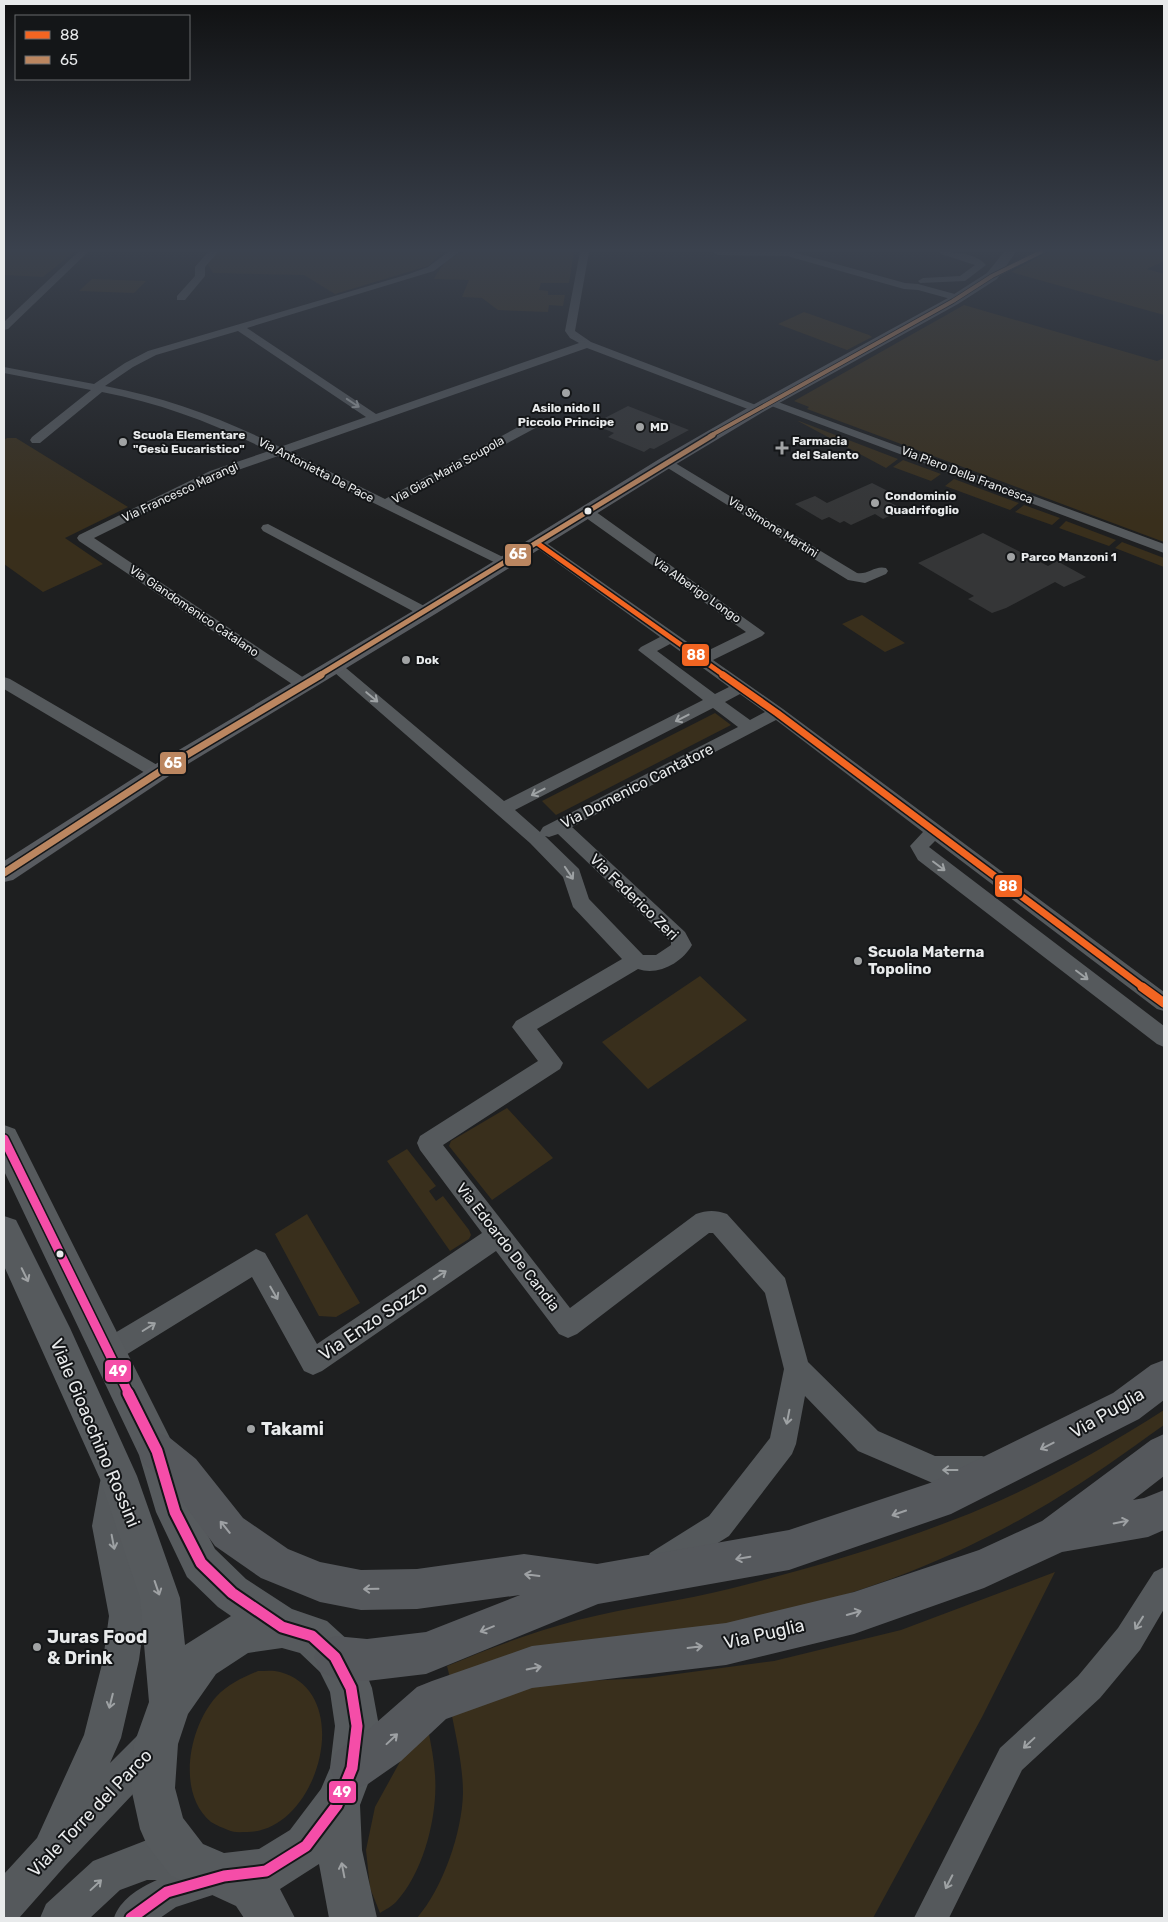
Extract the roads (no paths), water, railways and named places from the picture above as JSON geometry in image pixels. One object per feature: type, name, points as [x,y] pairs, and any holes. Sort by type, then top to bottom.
[{"type":"highway","name":"Via Puglia","points":[[335,1656],[367,1660],[426,1653],[598,1584],[789,1550],[937,1500],[1126,1406],[1164,1378]]},
{"type":"highway","points":[[157,1451],[183,1472],[229,1532],[275,1564],[320,1582],[361,1590],[417,1589],[524,1574],[598,1584]]},
{"type":"highway","name":"Via Puglia","points":[[345,1786],[432,1702],[532,1667],[726,1644],[854,1613],[984,1568],[1056,1535],[1164,1453]]},
{"type":"highway","points":[[1056,1535],[1148,1517],[1164,1509]]},
{"type":"main road","points":[[4,873],[158,773],[425,612],[668,462],[764,405],[880,342]]},
{"type":"main road","name":"Viale Gioacchino Rossini","points":[[4,1139],[157,1451],[175,1512],[201,1563],[232,1593],[282,1627],[312,1636],[335,1656],[351,1688],[357,1726],[345,1786],[339,1850],[353,1918]]},
{"type":"main road","name":"Viale Gioacchino Rossini","points":[[4,1231],[118,1476],[160,1598],[170,1702]]},
{"type":"main road","name":"Viale Gioacchino Rossini","points":[[271,1918],[253,1889],[206,1868],[163,1829],[153,1788],[156,1744],[170,1702],[201,1659],[241,1633],[282,1627]]},
{"type":"main road","points":[[206,1868],[266,1871],[306,1846],[345,1786]]},
{"type":"street","points":[[36,440],[98,388],[129,365],[152,353],[190,342]]},
{"type":"street","points":[[262,342],[375,418]]},
{"type":"street","points":[[583,342],[587,344]]},
{"type":"street","name":"Via Piero Della Francesca","points":[[587,344],[764,405],[1164,549]]},
{"type":"street","name":"Via Francesco Marangi","points":[[84,538],[214,474],[587,344]]},
{"type":"street","name":"Via Antonietta De Pace","points":[[4,370],[98,388],[179,407],[230,427],[504,563]]},
{"type":"street","name":"Via Gian Maria Scupola","points":[[385,504],[537,422]]},
{"type":"street","name":"Via Simone Martini","points":[[668,462],[853,577],[865,579],[882,571]]},
{"type":"street","name":"Via Alberigo Longo","points":[[586,512],[758,633],[703,660]]},
{"type":"street","points":[[268,528],[425,612]]},
{"type":"street","name":"Via Giandomenico Catalano","points":[[84,538],[304,685]]},
{"type":"street","points":[[537,543],[741,687],[1164,1003]]},
{"type":"street","points":[[671,638],[646,650],[750,728]]},
{"type":"street","points":[[335,666],[536,838]]},
{"type":"street","points":[[4,682],[158,773]]},
{"type":"street","points":[[503,809],[741,687]]},
{"type":"street","name":"Via Domenico Cantatore","points":[[536,838],[776,713]]},
{"type":"street","name":"Via Federico Zeri","points":[[536,838],[572,874],[580,902],[636,961],[644,964],[654,964],[678,950],[682,945],[678,937],[560,826]]},
{"type":"street","points":[[934,832],[919,846],[925,855],[1164,1038]]},
{"type":"street","points":[[1053,953],[1077,939]]},
{"type":"street","name":"Via Edoardo De Candia","points":[[636,961],[523,1027],[552,1062],[428,1143],[568,1325],[704,1222],[719,1222],[776,1287],[797,1369],[782,1444],[719,1526],[641,1575]]},
{"type":"street","name":"Via Enzo Sozzo","points":[[107,1352],[256,1260],[313,1362],[499,1235]]},
{"type":"street","points":[[797,1369],[868,1441],[935,1470],[999,1470]]},
{"type":"street","points":[[50,1852],[102,1738],[121,1660],[128,1616],[110,1526],[118,1476]]},
{"type":"street","points":[[931,1918],[1012,1759],[1089,1687],[1129,1639],[1164,1582]]},
{"type":"street","name":"Viale Torre del Parco","points":[[4,1904],[50,1852],[156,1744]]},
{"type":"street","points":[[60,1918],[107,1874],[147,1860],[206,1868]]},
{"type":"street","points":[[131,1918],[167,1892],[206,1868]]},
{"type":"place","name":"Asilo nido Il Piccolo Principe","points":[[566,393]]},
{"type":"place","name":"MD","points":[[640,427]]},
{"type":"place","name":"Scuola Elementare \"Gesù Eucaristico\"","points":[[123,442]]},
{"type":"place","name":"Farmacia del Salento","points":[[782,448]]},
{"type":"place","name":"Condominio Quadrifoglio","points":[[875,503]]},
{"type":"place","name":"Parco Manzoni 1","points":[[1011,557]]},
{"type":"place","name":"Dok","points":[[406,660]]},
{"type":"place","name":"Scuola Materna Topolino","points":[[858,961]]},
{"type":"place","name":"Takami","points":[[251,1429]]},
{"type":"place","name":"Juras Food & Drink","points":[[37,1647]]}]
